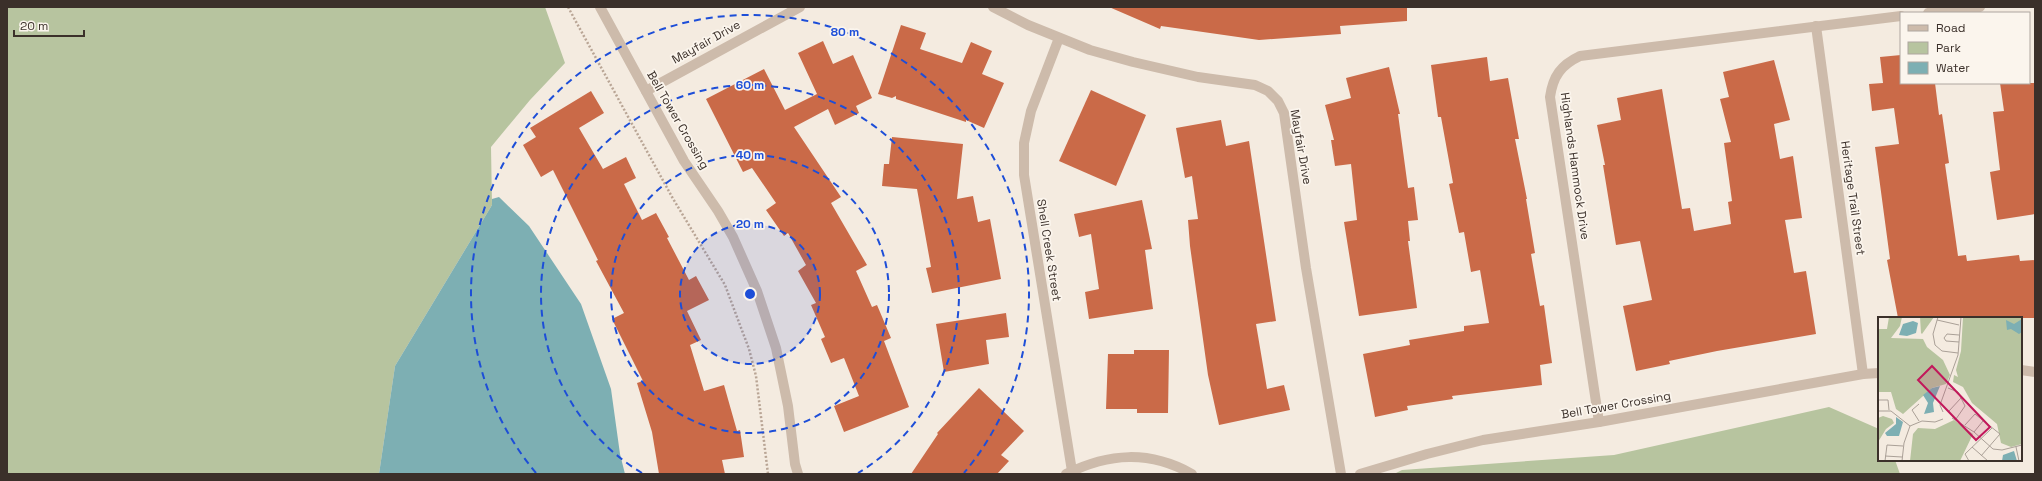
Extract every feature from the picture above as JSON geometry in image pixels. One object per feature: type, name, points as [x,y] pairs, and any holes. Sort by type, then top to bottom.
[{"type":"street","name":"Bell Tower Crossing","points":[[600,7],[684,161],[718,210],[733,237],[758,291],[776,348],[788,406],[795,464],[798,474]]},
{"type":"street","name":"Mayfair Drive","points":[[646,90],[800,7]]},
{"type":"street","name":"Mayfair Drive","points":[[993,7],[1059,38],[1090,50],[1133,62],[1198,77],[1256,85],[1268,91],[1278,101],[1284,113],[1308,276],[1341,474]]},
{"type":"street","points":[[1937,12],[1980,7]]},
{"type":"street","name":"Highlands Hammock Drive","points":[[1599,422],[1550,97],[1552,83],[1558,71],[1568,62],[1580,56],[1900,16]]},
{"type":"street","name":"Heritage Trail Street","points":[[1816,26],[1863,374]]},
{"type":"street","name":"Shell Creek Street","points":[[1059,38],[1031,111],[1024,142],[1024,175],[1069,472]]},
{"type":"street","points":[[2022,370],[2035,372]]},
{"type":"street","name":"Bell Tower Crossing","points":[[1360,474],[1427,454],[1483,440],[1599,422],[1863,374],[1878,373]]},
{"type":"street","points":[[1069,472],[1099,460],[1120,457],[1141,457],[1161,461],[1192,474]]},
{"type":"path","points":[[568,7],[672,197],[725,285],[749,349],[756,376],[768,474]]},
{"type":"green space","points":[[7,7],[545,7],[565,63],[530,100],[491,147],[492,205],[395,366],[379,474],[7,474]]},
{"type":"green space","points":[[1829,407],[1878,429],[1878,461],[1895,461],[1900,474],[1394,474],[1402,470],[1614,455]]},
{"type":"water","points":[[499,197],[529,226],[581,304],[611,389],[620,454],[625,474],[379,474],[395,366],[492,205],[492,199]]},
{"type":"building","points":[[1109,7],[1407,7],[1407,21],[1340,26],[1341,34],[1259,40],[1161,26],[1160,29]]},
{"type":"building","points":[[901,25],[926,33],[920,49],[962,63],[971,42],[992,51],[982,74],[1004,83],[984,128],[966,120],[966,122],[896,99],[896,96],[892,98],[878,94]]},
{"type":"building","points":[[823,41],[833,64],[853,55],[872,98],[856,106],[859,113],[835,125],[828,109],[794,127],[841,197],[831,203],[867,265],[856,271],[872,307],[877,305],[891,338],[884,341],[909,407],[844,432],[834,406],[859,396],[844,358],[831,363],[821,339],[825,337],[811,305],[816,303],[798,271],[806,265],[788,233],[784,236],[766,210],[776,203],[752,168],[743,172],[706,99],[764,69],[785,110],[817,94],[798,53]]},
{"type":"building","points":[[1900,55],[1900,84],[1935,84],[1939,115],[1942,114],[1949,163],[1945,164],[1958,256],[1966,255],[1967,261],[2019,255],[2020,261],[2035,260],[2035,318],[1898,317],[1887,260],[1890,259],[1875,147],[1899,144],[1894,108],[1872,111],[1869,84],[1883,83],[1880,57]]},
{"type":"building","points":[[1487,57],[1490,81],[1508,78],[1519,139],[1515,139],[1527,199],[1535,253],[1531,254],[1540,306],[1544,305],[1552,363],[1540,365],[1542,385],[1452,396],[1453,399],[1407,406],[1408,410],[1375,417],[1363,354],[1410,345],[1409,340],[1464,331],[1464,326],[1489,323],[1480,270],[1471,272],[1464,232],[1459,233],[1449,184],[1453,183],[1441,117],[1438,117],[1431,65]]},
{"type":"building","points":[[1774,60],[1790,120],[1774,124],[1780,159],[1793,156],[1802,218],[1785,220],[1794,273],[1806,271],[1816,334],[1717,351],[1669,361],[1670,364],[1636,371],[1623,306],[1652,300],[1640,241],[1616,245],[1603,165],[1605,165],[1597,125],[1621,120],[1617,98],[1662,89],[1682,209],[1690,208],[1694,231],[1731,224],[1728,202],[1732,201],[1724,143],[1731,142],[1720,99],[1729,97],[1723,72]]},
{"type":"building","points":[[1389,67],[1400,114],[1398,114],[1408,188],[1414,187],[1418,220],[1408,221],[1410,241],[1408,241],[1417,308],[1359,316],[1344,222],[1357,220],[1351,164],[1335,166],[1331,140],[1334,140],[1325,105],[1351,98],[1346,78]]},
{"type":"building","points":[[2035,83],[2035,214],[1997,220],[1990,172],[2000,170],[1993,112],[2004,111],[2000,84]]},
{"type":"building","points":[[1091,90],[1146,115],[1116,186],[1059,161]]},
{"type":"building","points":[[591,91],[604,113],[579,128],[603,169],[626,157],[636,178],[624,184],[642,220],[656,213],[689,280],[696,276],[709,300],[687,311],[701,340],[690,345],[704,391],[724,385],[737,431],[740,430],[744,457],[722,460],[725,474],[659,474],[652,432],[637,383],[643,381],[612,319],[624,313],[596,261],[598,260],[553,170],[541,177],[523,145],[536,137],[530,128]]},
{"type":"building","points":[[1221,120],[1226,146],[1249,141],[1276,321],[1256,324],[1267,389],[1284,385],[1290,410],[1219,425],[1208,375],[1190,246],[1188,220],[1198,219],[1192,176],[1185,178],[1176,128]]},
{"type":"building","points":[[892,137],[963,144],[957,199],[973,196],[978,222],[990,219],[1001,279],[932,293],[926,268],[931,267],[917,189],[882,186],[884,164],[889,164]]},
{"type":"building","points":[[1142,200],[1152,249],[1145,250],[1153,309],[1089,319],[1085,292],[1099,289],[1091,234],[1079,237],[1074,214]]},
{"type":"building","points":[[1006,313],[1009,337],[986,340],[989,364],[944,372],[936,324]]},
{"type":"building","points":[[1134,350],[1169,350],[1168,413],[1137,413],[1137,409],[1106,409],[1108,354],[1134,354]]},
{"type":"building","points":[[979,388],[1024,431],[1001,455],[1009,461],[997,474],[911,474],[938,434],[937,433]]}]
